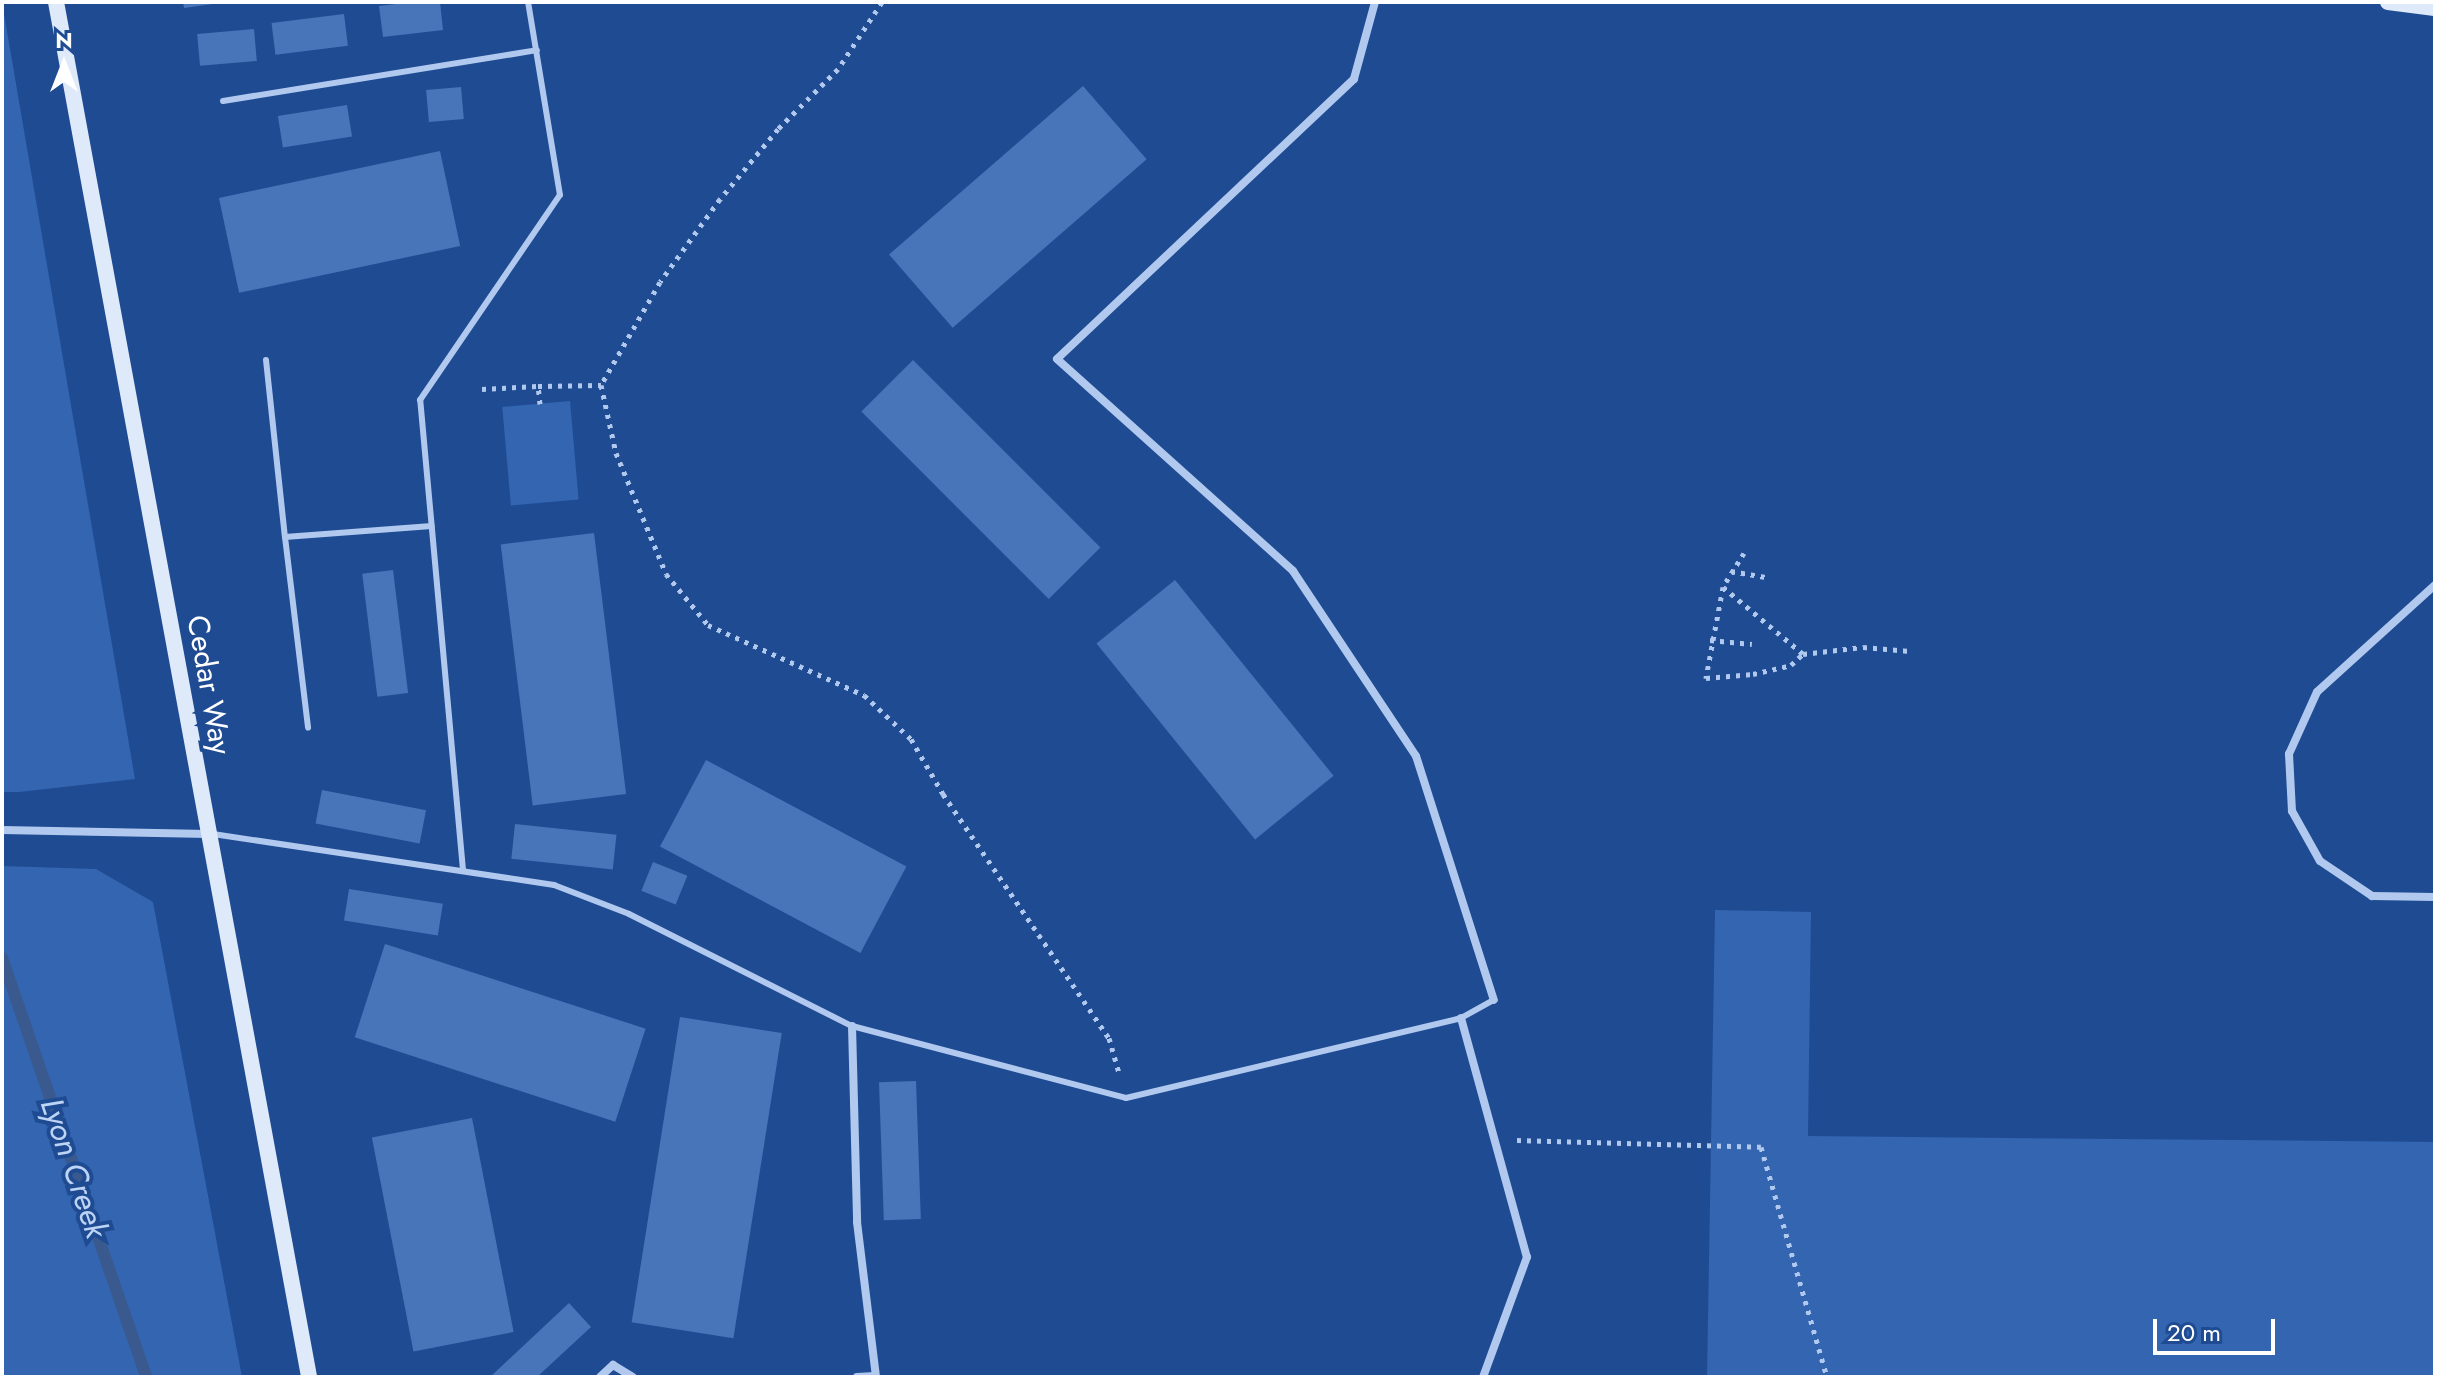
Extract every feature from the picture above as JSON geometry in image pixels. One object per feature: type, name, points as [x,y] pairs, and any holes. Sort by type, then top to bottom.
[{"type":"main road","name":"Cedar Way","points":[[56,2],[309,1377]]},
{"type":"main road","points":[[2388,2],[2435,8]]},
{"type":"street","points":[[1375,2],[1354,79],[1057,359],[1293,571],[1416,756],[1494,1000]]},
{"type":"street","points":[[2435,585],[2317,692],[2289,754],[2292,811],[2320,861],[2372,896],[2435,897]]},
{"type":"street","points":[[2,830],[208,834]]},
{"type":"street","points":[[1461,1018],[1527,1257],[1483,1377]]},
{"type":"street","points":[[852,1026],[857,1222],[876,1376],[857,1377]]},
{"type":"street","points":[[600,1377],[613,1365],[633,1377]]},
{"type":"lane","points":[[463,870],[420,400],[560,195],[528,2]]},
{"type":"lane","points":[[223,101],[537,50]]},
{"type":"lane","points":[[266,360],[308,728]]},
{"type":"lane","points":[[285,537],[432,526]]},
{"type":"lane","points":[[208,834],[554,885],[629,914],[852,1026],[1126,1098],[1461,1018],[1494,1000]]},
{"type":"path","points":[[882,2],[838,69],[778,129],[720,199],[660,282],[601,385],[616,453],[666,574],[708,625],[864,695],[911,739],[1109,1038],[1126,1098]]},
{"type":"path","points":[[482,389],[601,385]]},
{"type":"path","points":[[538,386],[540,404]]},
{"type":"path","points":[[1744,553],[1723,587],[1710,640],[1706,678],[1791,665],[1803,654],[1863,647],[1910,651]]},
{"type":"path","points":[[1731,571],[1765,577]]},
{"type":"path","points":[[1723,587],[1803,654]]},
{"type":"path","points":[[1710,640],[1752,644]]},
{"type":"path","points":[[1494,1139],[1761,1147],[1827,1377]]},
{"type":"shaded area","points":[[2,2],[135,779],[19,792],[2,792]]},
{"type":"shaded area","points":[[570,401],[579,500],[511,506],[502,407]]},
{"type":"shaded area","points":[[2,866],[96,869],[153,902],[242,1377],[2,1377]]},
{"type":"shaded area","points":[[1715,910],[1811,912],[1808,1136],[2435,1142],[2435,1377],[1707,1377]]},
{"type":"building","points":[[183,2],[213,2],[213,4],[184,8]]},
{"type":"building","points":[[440,2],[443,30],[383,37],[379,6]]},
{"type":"building","points":[[344,14],[348,46],[275,55],[272,23]]},
{"type":"building","points":[[254,29],[257,61],[200,66],[197,34]]},
{"type":"building","points":[[1083,86],[1147,159],[953,328],[889,255]]},
{"type":"building","points":[[461,87],[464,119],[429,122],[426,90]]},
{"type":"building","points":[[347,105],[352,137],[283,148],[278,116]]},
{"type":"building","points":[[440,151],[460,246],[239,293],[219,198]]},
{"type":"building","points":[[913,360],[1100,547],[1049,599],[861,412]]},
{"type":"building","points":[[594,533],[626,794],[533,805],[501,544]]},
{"type":"building","points":[[393,570],[408,693],[377,697],[362,574]]},
{"type":"building","points":[[1175,580],[1334,776],[1255,839],[1097,644]]},
{"type":"building","points":[[706,760],[906,867],[860,953],[660,847]]},
{"type":"building","points":[[322,790],[426,810],[420,844],[316,823]]},
{"type":"building","points":[[515,824],[616,835],[613,869],[511,859]]},
{"type":"building","points":[[653,862],[687,876],[676,905],[641,891]]},
{"type":"building","points":[[349,889],[443,904],[438,935],[344,921]]},
{"type":"building","points":[[385,944],[646,1029],[615,1122],[355,1037]]},
{"type":"building","points":[[680,1017],[782,1033],[733,1338],[632,1322]]},
{"type":"building","points":[[916,1081],[921,1219],[884,1220],[879,1082]]},
{"type":"building","points":[[472,1118],[514,1332],[413,1351],[372,1137]]},
{"type":"building","points":[[569,1303],[591,1327],[537,1377],[490,1377]]},
{"type":"waterway","name":"Lyon Creek","points":[[2,958],[146,1377]]}]
